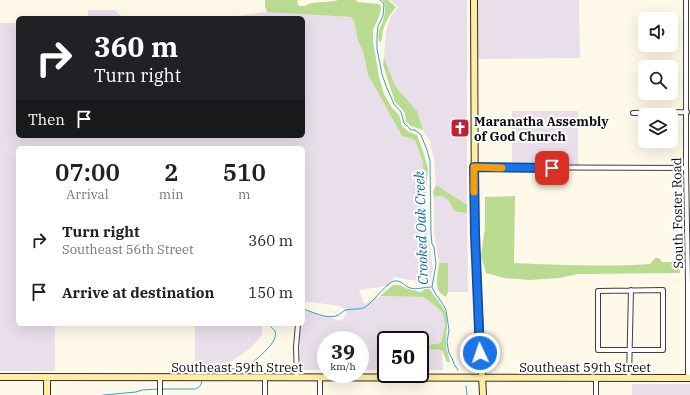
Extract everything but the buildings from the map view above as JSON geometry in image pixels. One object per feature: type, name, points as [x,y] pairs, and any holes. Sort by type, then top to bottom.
[{"type":"main road","points":[[474,0],[475,234],[483,395]]},
{"type":"main road","name":"Southeast 59th Street","points":[[0,377],[317,378]]},
{"type":"main road","points":[[47,377],[47,395]]},
{"type":"main road","name":"Southeast 59th Street","points":[[369,378],[689,378]]},
{"type":"street","name":"South Foster Road","points":[[686,0],[688,158],[686,168],[689,283],[689,378]]},
{"type":"street","points":[[633,113],[687,112]]},
{"type":"street","points":[[474,167],[686,168]]},
{"type":"street","points":[[629,378],[631,290]]},
{"type":"street","points":[[631,290],[663,290],[663,350],[598,350],[598,291],[631,290]]},
{"type":"street","points":[[297,378],[296,347],[298,326]]},
{"type":"street","points":[[160,378],[160,395]]},
{"type":"street","points":[[265,378],[265,395]]},
{"type":"street","points":[[596,378],[596,395]]},
{"type":"street","points":[[320,383],[320,395]]},
{"type":"shaded area","points":[[390,0],[467,0],[467,205],[436,185],[434,159],[430,142],[423,130],[417,111],[395,86],[384,57],[386,32],[390,18],[398,7]]},
{"type":"shaded area","points":[[478,0],[579,0],[580,58],[477,59]]},
{"type":"shaded area","points":[[88,10],[115,10],[121,16],[88,16]]},
{"type":"shaded area","points":[[267,12],[351,17],[354,21],[368,75],[402,136],[415,140],[423,162],[424,208],[433,269],[428,283],[394,277],[389,286],[359,290],[364,304],[380,296],[423,297],[442,312],[445,324],[441,343],[429,345],[429,331],[377,331],[377,370],[369,370],[369,331],[317,331],[317,370],[300,370],[300,326],[305,326],[305,311],[342,321],[347,311],[340,306],[305,301],[305,146],[16,146],[16,326],[55,326],[55,371],[0,371],[0,23],[16,23],[16,138],[305,138],[305,16],[237,16]]},
{"type":"shaded area","points":[[512,111],[578,111],[578,165],[512,165]]},
{"type":"shaded area","points":[[442,196],[449,201],[453,209],[457,212],[467,213],[468,292],[448,292],[448,264],[439,263],[434,233],[434,197]]},
{"type":"shaded area","points":[[195,326],[262,326],[262,335],[251,348],[223,367],[195,368]]},
{"type":"shaded area","points":[[429,349],[442,350],[443,370],[429,370]]},
{"type":"shaded area","points":[[632,384],[690,384],[690,395],[632,395]]},
{"type":"green space","points":[[265,0],[298,0],[297,2],[299,6],[338,0],[356,0],[357,2],[379,4],[381,7],[380,14],[373,30],[373,41],[379,77],[384,94],[392,108],[399,115],[402,126],[409,132],[417,135],[423,151],[428,169],[424,208],[423,162],[415,140],[402,136],[368,75],[363,51],[358,41],[354,21],[351,17],[267,12]]},
{"type":"green space","points":[[382,0],[388,0],[396,7],[385,24],[380,43],[378,36],[385,10],[385,4]]},
{"type":"green space","points":[[384,57],[395,86],[417,111],[423,130],[411,126],[406,121],[403,110],[395,102],[383,65]]},
{"type":"green space","points":[[436,185],[467,205],[467,213],[457,212],[453,209],[449,201],[442,196],[434,197],[433,192]]},
{"type":"green space","points":[[515,196],[514,263],[633,265],[650,264],[655,258],[659,258],[662,262],[679,262],[680,273],[578,274],[559,278],[530,280],[504,278],[486,273],[481,256],[485,228],[485,197]]},
{"type":"green space","points":[[439,263],[448,263],[448,292],[446,297],[437,287]]},
{"type":"green space","points":[[393,285],[399,285],[421,292],[425,289],[430,289],[445,311],[447,323],[446,345],[450,362],[447,362],[442,350],[429,349],[429,345],[441,343],[445,324],[442,312],[437,307],[423,297],[380,296]]},
{"type":"waterway","name":"Crooked Oak Creek","points":[[380,0],[384,4],[383,16],[378,26],[377,49],[382,74],[394,104],[401,112],[404,123],[411,130],[415,130],[421,135],[430,161],[431,234],[436,264],[432,287],[446,310],[449,330],[447,342],[448,348],[458,370]]},
{"type":"waterway","points":[[305,310],[332,317],[346,310],[364,308],[372,302],[391,282],[394,281],[399,281],[413,289],[431,287]]},
{"type":"waterway","points":[[206,374],[217,369],[239,368],[255,360],[270,346],[275,338],[275,331],[271,326]]},
{"type":"waterway","points":[[161,389],[195,389],[200,386],[202,380]]},
{"type":"waterway","name":"Crooked Oak Creek","points":[[466,386],[467,395]]},
{"type":"waterway","points":[[103,395],[158,389]]},
{"type":"slow traffic","points":[[474,192],[474,167],[502,168]]},
{"type":"place","name":"Maranatha Assembly of God Church","points":[[460,128]]},
{"type":"route","points":[[480,353],[474,167],[552,168]]}]
